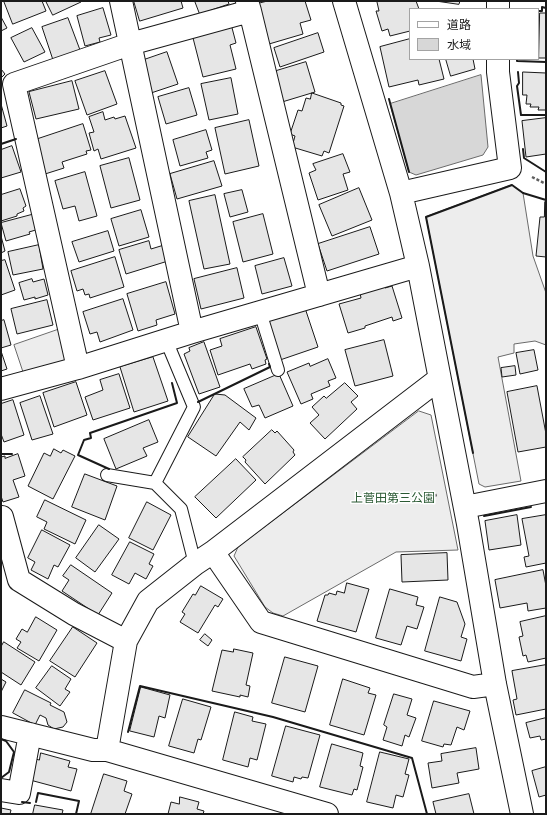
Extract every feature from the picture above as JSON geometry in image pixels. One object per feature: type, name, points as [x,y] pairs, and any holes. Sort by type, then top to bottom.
[{"type":"street","points":[[121,1],[192,332]]},
{"type":"street","points":[[344,1],[401,193],[418,266],[465,507],[495,684],[522,814]]},
{"type":"street","points":[[78,368],[14,84],[130,44],[249,6],[319,295]]},
{"type":"street","points":[[401,193],[510,168],[498,72],[498,60]]},
{"type":"street","points":[[1,389],[78,368],[192,332],[418,266]]},
{"type":"street","points":[[107,750],[126,640],[148,601],[439,378]]},
{"type":"street","points":[[465,507],[546,491]]},
{"type":"street","points":[[2,517],[19,580],[74,614],[126,640]]},
{"type":"street","points":[[213,552],[261,622],[473,687],[495,684]]},
{"type":"street","points":[[1,727],[93,750],[107,750],[327,814]]},
{"type":"street","points":[[1,790],[19,794],[30,734]]},
{"type":"lane","points":[[260,312],[278,370]]},
{"type":"lane","points":[[155,483],[194,407],[166,340]]},
{"type":"lane","points":[[107,475],[155,483],[181,508],[195,564]]},
{"type":"shaded area","points":[[512,185],[523,193],[533,256],[546,293],[546,345],[535,341],[514,344],[514,353],[498,357],[521,481],[485,487],[479,484],[426,217]]},
{"type":"shaded area","points":[[63,328],[70,350],[63,362],[24,375],[14,345]]},
{"type":"shaded area","name":"上菅田第三公園","points":[[419,411],[431,415],[458,550],[396,552],[283,616],[273,613],[265,607],[234,556],[238,547]]},
{"type":"water","points":[[481,75],[488,147],[483,155],[416,175],[409,172],[390,104]]},
{"type":"building","points":[[4,1],[42,1],[46,11],[13,24]]},
{"type":"building","points":[[46,1],[80,1],[81,2],[53,15]]},
{"type":"building","points":[[134,1],[181,1],[183,8],[140,21]]},
{"type":"building","points":[[195,1],[228,1],[229,4],[200,14]]},
{"type":"building","points":[[268,1],[305,1],[311,20],[300,23],[303,34],[269,44],[257,4]]},
{"type":"building","points":[[416,1],[419,8],[409,8],[409,31],[390,36],[388,29],[382,31],[376,11],[379,11],[377,2]]},
{"type":"building","points":[[436,1],[460,1],[459,4]]},
{"type":"building","points":[[103,8],[111,35],[99,38],[100,42],[85,46],[77,16]]},
{"type":"building","points":[[540,13],[546,13],[546,58],[539,58]]},
{"type":"building","points":[[1,17],[7,28],[1,31]]},
{"type":"building","points":[[68,18],[80,50],[53,60],[42,27]]},
{"type":"building","points":[[231,24],[236,43],[230,45],[236,69],[203,77],[192,34]]},
{"type":"building","points":[[32,28],[45,52],[24,62],[11,38]]},
{"type":"building","points":[[318,33],[324,52],[280,67],[274,48]]},
{"type":"building","points":[[409,39],[409,60],[439,60],[444,79],[419,85],[418,80],[389,87],[380,47]]},
{"type":"building","points":[[167,52],[178,84],[151,93],[141,61]]},
{"type":"building","points":[[446,60],[473,60],[475,69],[451,76]]},
{"type":"building","points":[[306,62],[315,92],[282,102],[273,72]]},
{"type":"building","points":[[1,69],[5,74],[1,78]]},
{"type":"building","points":[[105,71],[117,104],[87,115],[75,81]]},
{"type":"building","points":[[523,72],[546,73],[546,110],[538,110],[539,107],[530,107],[531,104],[526,104],[527,95],[523,95]]},
{"type":"building","points":[[231,78],[238,114],[209,120],[201,84]]},
{"type":"building","points":[[72,81],[79,109],[36,119],[29,92]]},
{"type":"building","points":[[189,88],[197,115],[166,124],[158,97]]},
{"type":"building","points":[[312,93],[341,103],[341,105],[344,106],[329,153],[324,151],[322,156],[292,147],[295,136],[290,134],[298,110],[302,111],[306,98],[310,99]]},
{"type":"building","points":[[1,104],[7,126],[1,128]]},
{"type":"building","points":[[103,112],[105,120],[125,116],[136,148],[101,159],[98,149],[94,151],[89,133],[94,132],[89,117]]},
{"type":"building","points":[[546,118],[546,154],[526,157],[522,121]]},
{"type":"building","points":[[249,120],[259,166],[225,174],[215,128]]},
{"type":"building","points":[[83,124],[91,150],[86,151],[87,154],[62,162],[64,168],[45,174],[35,140]]},
{"type":"building","points":[[206,130],[212,150],[206,152],[208,158],[180,166],[173,140]]},
{"type":"building","points":[[12,146],[21,172],[1,178],[1,150]]},
{"type":"building","points":[[343,154],[350,172],[343,174],[348,190],[318,200],[309,173],[316,170],[313,164]]},
{"type":"building","points":[[129,158],[140,200],[111,208],[100,166]]},
{"type":"building","points":[[214,161],[222,186],[177,199],[170,174]]},
{"type":"building","points":[[85,172],[97,216],[79,221],[75,206],[63,209],[55,181]]},
{"type":"building","points":[[359,188],[372,220],[332,236],[319,205]]},
{"type":"building","points":[[20,189],[26,206],[23,208],[24,211],[17,214],[17,216],[1,221],[1,195]]},
{"type":"building","points":[[242,190],[248,212],[230,217],[224,194]]},
{"type":"building","points":[[215,195],[230,264],[204,269],[189,201]]},
{"type":"building","points":[[545,202],[546,257],[536,256],[540,217],[544,217]]},
{"type":"building","points":[[141,210],[149,237],[119,246],[111,219]]},
{"type":"building","points":[[35,214],[39,229],[29,232],[30,234],[6,241],[1,223]]},
{"type":"building","points":[[263,214],[273,254],[243,262],[233,222]]},
{"type":"building","points":[[370,227],[379,254],[327,271],[318,244]]},
{"type":"building","points":[[108,231],[114,251],[79,262],[72,242]]},
{"type":"building","points":[[1,236],[5,251],[1,253]]},
{"type":"building","points":[[149,241],[151,249],[164,245],[168,261],[126,274],[119,250]]},
{"type":"building","points":[[39,245],[43,269],[13,275],[8,252]]},
{"type":"building","points":[[115,257],[124,287],[90,298],[89,294],[85,295],[83,289],[77,291],[71,271]]},
{"type":"building","points":[[284,258],[292,286],[262,294],[255,266]]},
{"type":"building","points":[[5,260],[15,290],[1,295],[1,261]]},
{"type":"building","points":[[237,268],[244,298],[201,309],[194,279]]},
{"type":"building","points":[[32,279],[33,282],[44,279],[48,295],[35,299],[35,297],[24,300],[19,283]]},
{"type":"building","points":[[166,282],[175,314],[156,320],[157,325],[138,331],[127,294]]},
{"type":"building","points":[[384,286],[385,288],[392,286],[402,318],[393,321],[392,317],[348,333],[339,304],[361,298],[360,293]]},
{"type":"building","points":[[123,299],[133,330],[100,342],[97,332],[90,334],[83,312]]},
{"type":"building","points":[[47,300],[53,325],[17,334],[11,309]]},
{"type":"building","points":[[305,308],[318,347],[280,360],[266,321]]},
{"type":"building","points":[[4,320],[11,345],[1,348],[1,321]]},
{"type":"building","points":[[256,327],[267,359],[265,360],[266,364],[252,369],[250,364],[218,375],[210,350],[222,346],[220,339]]},
{"type":"building","points":[[384,340],[393,376],[355,386],[345,350]]},
{"type":"building","points":[[204,342],[220,387],[199,394],[184,354],[190,351],[189,348]]},
{"type":"building","points":[[534,350],[538,370],[520,374],[516,353]]},
{"type":"building","points":[[1,351],[7,369],[1,371]]},
{"type":"building","points":[[153,357],[168,401],[134,412],[120,367]]},
{"type":"building","points":[[328,359],[336,378],[328,381],[330,386],[311,394],[313,399],[301,404],[287,372],[309,363],[310,366]]},
{"type":"building","points":[[515,366],[516,375],[502,377],[501,368]]},
{"type":"building","points":[[119,374],[130,408],[93,420],[85,397],[103,390],[100,380]]},
{"type":"building","points":[[279,374],[293,406],[265,418],[259,405],[252,407],[244,389]]},
{"type":"building","points":[[76,382],[87,415],[54,427],[43,393]]},
{"type":"building","points":[[345,383],[358,396],[351,402],[357,409],[325,439],[310,423],[319,415],[312,407],[324,396],[326,398]]},
{"type":"building","points":[[537,386],[546,434],[546,447],[518,452],[507,392]]},
{"type":"building","points":[[215,394],[225,395],[256,418],[249,430],[240,422],[216,456],[188,437]]},
{"type":"building","points":[[40,396],[53,434],[32,440],[20,403]]},
{"type":"building","points":[[13,400],[24,435],[4,442],[1,434],[1,404]]},
{"type":"building","points":[[149,420],[158,442],[143,448],[147,456],[116,469],[104,439]]},
{"type":"building","points":[[272,430],[275,433],[277,431],[294,450],[293,452],[295,455],[265,484],[245,462],[246,460],[243,457]]},
{"type":"building","points":[[54,449],[61,453],[63,450],[75,456],[53,499],[28,486],[44,453],[50,456]]},
{"type":"building","points":[[18,454],[25,476],[13,480],[19,497],[3,502],[1,496],[1,457],[5,456],[5,458]]},
{"type":"building","points":[[236,459],[256,480],[216,518],[195,497]]},
{"type":"building","points":[[85,474],[117,486],[105,520],[72,507]]},
{"type":"building","points":[[45,500],[86,520],[75,544],[44,529],[47,522],[37,517]]},
{"type":"building","points":[[147,502],[171,515],[153,550],[129,538]]},
{"type":"building","points":[[517,515],[521,545],[489,550],[485,521]]},
{"type":"building","points":[[546,515],[546,563],[526,567],[524,557],[529,556],[522,519]]},
{"type":"building","points":[[99,525],[119,539],[95,572],[76,558]]},
{"type":"building","points":[[42,530],[70,545],[58,567],[54,565],[48,579],[31,570],[35,562],[28,558]]},
{"type":"building","points":[[130,542],[154,554],[149,564],[153,566],[146,579],[135,573],[129,584],[112,575]]},
{"type":"building","points":[[447,553],[448,580],[402,582],[401,555]]},
{"type":"building","points":[[71,565],[112,593],[98,615],[62,591],[69,580],[63,576]]},
{"type":"building","points":[[543,570],[546,586],[546,608],[528,611],[527,603],[500,608],[495,580]]},
{"type":"building","points":[[347,583],[369,589],[356,632],[317,621],[325,595],[328,595],[329,593],[336,595],[337,591],[344,593]]},
{"type":"building","points":[[201,586],[223,599],[218,607],[215,605],[198,633],[180,622],[185,614],[182,612],[193,594],[195,595]]},
{"type":"building","points":[[390,589],[418,597],[416,605],[424,607],[417,629],[407,626],[401,645],[376,638]]},
{"type":"building","points":[[440,597],[457,602],[465,624],[461,637],[467,639],[461,661],[425,651]]},
{"type":"building","points":[[546,616],[546,658],[528,662],[526,655],[523,656],[519,637],[523,636],[520,622]]},
{"type":"building","points":[[36,617],[57,630],[39,661],[17,648],[21,642],[16,639],[22,629],[27,632]]},
{"type":"building","points":[[73,627],[97,643],[75,677],[50,661]]},
{"type":"building","points":[[205,634],[212,640],[208,646],[200,640]]},
{"type":"building","points":[[4,642],[35,662],[21,685],[1,672],[1,647]]},
{"type":"building","points":[[234,649],[253,653],[246,685],[250,686],[248,697],[240,695],[240,697],[212,691],[222,650],[233,652]]},
{"type":"building","points":[[285,657],[318,666],[305,712],[272,703]]},
{"type":"building","points":[[546,665],[546,709],[516,715],[513,700],[517,699],[512,671]]},
{"type":"building","points":[[52,666],[71,679],[65,689],[70,692],[60,706],[36,688]]},
{"type":"building","points":[[1,679],[6,682],[1,692]]},
{"type":"building","points":[[343,679],[370,688],[368,693],[376,695],[364,735],[330,725]]},
{"type":"building","points":[[141,687],[170,695],[165,718],[159,716],[154,737],[130,731]]},
{"type":"building","points":[[25,690],[51,703],[50,705],[64,712],[67,722],[63,727],[54,729],[48,725],[46,718],[40,715],[35,725],[13,713]]},
{"type":"building","points":[[394,694],[412,699],[407,715],[416,718],[409,737],[405,735],[402,746],[383,740],[387,727],[384,725]]},
{"type":"building","points":[[183,699],[211,707],[201,740],[198,739],[194,753],[169,746]]},
{"type":"building","points":[[434,701],[470,711],[464,730],[457,727],[451,745],[444,744],[443,747],[422,741]]},
{"type":"building","points":[[235,712],[253,717],[252,721],[266,724],[257,760],[250,758],[248,767],[223,760]]},
{"type":"building","points":[[546,718],[546,739],[541,740],[540,736],[530,738],[526,723]]},
{"type":"building","points":[[286,726],[320,735],[308,778],[302,777],[301,779],[294,777],[293,782],[272,776]]},
{"type":"building","points":[[332,744],[363,753],[360,766],[363,767],[357,790],[354,789],[352,795],[320,787]]},
{"type":"building","points":[[476,748],[479,769],[457,773],[459,783],[432,788],[428,763],[442,761],[441,754]]},
{"type":"building","points":[[380,752],[409,759],[405,774],[409,775],[403,797],[396,795],[393,808],[367,802]]},
{"type":"building","points":[[41,753],[70,761],[68,767],[77,769],[71,791],[30,780],[36,759],[39,760]]},
{"type":"building","points":[[546,767],[546,795],[539,797],[532,771]]},
{"type":"building","points":[[104,774],[127,781],[124,791],[132,794],[125,814],[91,814]]},
{"type":"building","points":[[469,794],[474,814],[436,814],[433,802]]},
{"type":"building","points":[[180,797],[199,802],[197,809],[204,811],[203,814],[168,814],[171,802],[179,804]]},
{"type":"building","points":[[35,805],[63,810],[62,814],[33,814]]},
{"type":"building","points":[[1,808],[11,810],[10,814],[1,814]]},
{"type":"wall","points":[[539,11],[542,11],[542,7],[546,8]]},
{"type":"wall","points":[[517,60],[546,62]]},
{"type":"wall","points":[[518,72],[519,83],[517,86],[521,115],[546,115]]},
{"type":"wall","points":[[389,99],[409,172]]},
{"type":"wall","points":[[1,144],[16,139]]},
{"type":"wall","points":[[523,149],[524,158],[546,172]]},
{"type":"wall","points":[[473,453],[426,217],[512,185],[523,193],[546,200]]},
{"type":"wall","points":[[198,402],[270,367],[269,364]]},
{"type":"wall","points":[[109,469],[78,455],[84,440],[91,438],[90,433],[177,403],[172,383]]},
{"type":"wall","points":[[1,454],[12,454]]},
{"type":"wall","points":[[484,516],[531,507]]},
{"type":"wall","points":[[128,732],[140,686],[273,717],[412,758],[427,814]]},
{"type":"wall","points":[[1,739],[6,741],[14,752],[9,772],[1,778]]},
{"type":"wall","points":[[36,802],[38,793],[79,801],[76,814]]},
{"type":"wall","points":[[22,802],[30,803]]}]
